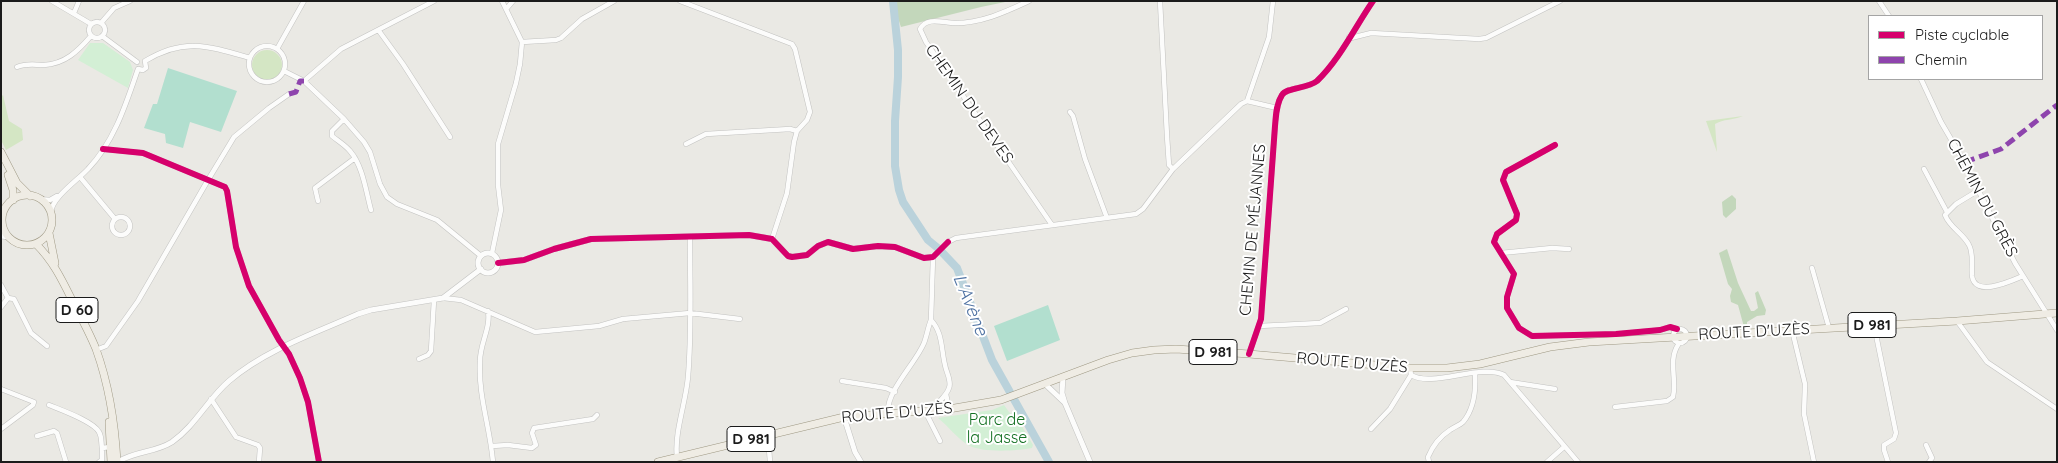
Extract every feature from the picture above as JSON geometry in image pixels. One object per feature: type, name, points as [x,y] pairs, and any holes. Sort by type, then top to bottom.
[{"type":"main road","points":[[1,152],[17,183],[30,196]]},
{"type":"main road","points":[[1,162],[12,183],[13,200]]},
{"type":"main road","points":[[24,196],[39,199],[48,207],[51,213],[52,220],[49,233],[36,244],[18,244],[5,236],[2,223],[8,206],[13,200],[24,196]]},
{"type":"main road","name":"D 60","points":[[49,233],[58,270]]},
{"type":"main road","name":"D 60","points":[[36,244],[58,270],[96,350],[108,392],[113,448],[118,462]]},
{"type":"main road","name":"ROUTE D'UZÈS","points":[[660,462],[844,417],[949,409],[1001,400],[1123,356],[1147,351],[1176,350],[1249,354],[1410,371],[1464,367],[1550,347],[1589,342],[1957,321],[2057,313]]},
{"type":"main road","name":"D 60","points":[[110,462],[113,448]]},
{"type":"street","points":[[52,1],[91,24]]},
{"type":"street","points":[[74,13],[79,1]]},
{"type":"street","points":[[101,24],[114,8],[130,1]]},
{"type":"street","points":[[276,49],[304,1]]},
{"type":"street","points":[[304,81],[342,49],[434,1]]},
{"type":"street","points":[[492,254],[502,210],[498,185],[498,144],[517,81],[522,42],[502,1]]},
{"type":"street","points":[[507,8],[513,1]]},
{"type":"street","points":[[522,42],[561,38],[582,19],[614,1]]},
{"type":"street","points":[[680,1],[792,44],[810,112],[807,120],[798,131],[794,142],[787,193],[772,239]]},
{"type":"street","name":"CHEMIN DU DEVES","points":[[1029,1],[983,20],[957,23],[931,21],[924,24],[920,29],[926,42],[1052,226]]},
{"type":"street","points":[[1160,1],[1169,165],[1173,170]]},
{"type":"street","points":[[1248,101],[1269,37],[1273,1]]},
{"type":"street","points":[[948,242],[956,238],[1052,226],[1140,212],[1173,170],[1241,104],[1248,101],[1277,108],[1286,91],[1300,88],[1316,81],[1334,60],[1373,1]]},
{"type":"street","points":[[1349,38],[1371,34],[1479,40],[1560,1]]},
{"type":"street","points":[[1879,1],[1888,15]]},
{"type":"street","points":[[96,22],[101,24],[105,31],[102,36],[98,38],[91,36],[88,29],[91,24],[96,22]]},
{"type":"street","points":[[379,31],[450,136]]},
{"type":"street","points":[[16,67],[25,64],[43,65],[64,61],[71,57],[91,36]]},
{"type":"street","points":[[39,199],[50,200],[80,178],[103,149],[117,125],[138,69],[137,62],[102,36]]},
{"type":"street","points":[[137,62],[145,61],[160,52],[176,46],[191,45],[250,58]]},
{"type":"street","points":[[263,46],[276,49],[284,58],[284,71],[277,80],[260,82],[249,69],[250,58],[255,50],[263,46]]},
{"type":"street","points":[[138,69],[145,69],[147,66],[145,61]]},
{"type":"street","points":[[284,71],[304,81],[344,119],[364,142],[370,152],[380,184],[387,197],[397,204],[437,220],[481,256]]},
{"type":"street","name":"CHEMIN DU GRÈS","points":[[1921,80],[1941,122],[1962,158],[2023,276],[2057,330]]},
{"type":"street","points":[[96,350],[106,346],[138,301],[234,137],[289,94]]},
{"type":"street","name":"CHEMIN DE MÉJANNES","points":[[1249,354],[1259,326],[1277,108]]},
{"type":"street","points":[[1070,112],[1073,116],[1085,159],[1107,218]]},
{"type":"street","points":[[344,119],[332,131],[332,136],[355,158],[362,175],[371,210]]},
{"type":"street","points":[[686,144],[706,134],[781,129],[798,131]]},
{"type":"street","points":[[1555,145],[1506,172],[1503,176],[1517,214],[1516,220],[1497,234],[1494,242],[1514,274],[1506,297],[1507,308],[1516,324],[1525,333],[1540,337],[1616,334],[1660,330],[1670,327],[1683,329],[1686,336],[1685,341],[1678,345],[1673,357],[1675,389],[1673,398],[1667,401],[1615,407]]},
{"type":"street","points":[[103,149],[143,153],[225,187],[228,191],[236,247],[249,286],[300,378],[308,402],[318,462]]},
{"type":"street","points":[[318,201],[315,188],[355,158]]},
{"type":"street","points":[[1924,169],[1947,212],[1948,224],[1961,234],[1972,251],[1972,278],[1976,283],[1982,287],[2000,285],[2023,276]]},
{"type":"street","points":[[80,178],[115,219]]},
{"type":"street","points":[[1947,212],[1979,190]]},
{"type":"street","points":[[51,213],[53,204],[64,191]]},
{"type":"street","points":[[120,217],[128,220],[129,229],[126,233],[119,235],[114,232],[112,224],[115,219],[120,217]]},
{"type":"street","points":[[498,263],[519,261],[591,239],[749,235],[772,239],[788,256],[792,257],[807,255],[818,246],[828,242],[853,249],[878,246],[895,247],[924,258],[935,255],[931,320],[924,343],[895,392],[888,407],[888,413]]},
{"type":"street","points":[[677,457],[676,444],[686,397],[690,358],[690,237]]},
{"type":"street","points":[[1501,253],[1552,248],[1569,249]]},
{"type":"street","points":[[486,253],[492,254],[497,257],[498,263],[494,271],[487,272],[481,269],[479,264],[481,256],[486,253]]},
{"type":"street","points":[[1812,268],[1829,328]]},
{"type":"street","points":[[443,298],[481,269]]},
{"type":"street","points":[[1,285],[8,298]]},
{"type":"street","points":[[1,307],[8,298]]},
{"type":"street","points":[[8,298],[14,299],[31,333],[47,346]]},
{"type":"street","points":[[118,462],[131,456],[148,453],[170,443],[187,428],[211,399],[240,372],[284,348],[358,314],[371,310],[443,298],[461,300],[535,332],[599,326],[623,319],[690,312],[740,319]]},
{"type":"street","points":[[419,360],[431,351],[434,300]]},
{"type":"street","points":[[1259,326],[1320,323],[1346,309]]},
{"type":"street","points":[[488,311],[490,319],[480,360],[480,379],[482,406],[492,446],[493,462]]},
{"type":"street","points":[[931,320],[935,325],[944,348],[944,363],[950,383],[946,394],[929,410],[940,441]]},
{"type":"street","points":[[1957,321],[1986,362],[2057,410]]},
{"type":"street","points":[[1874,325],[1896,433],[1894,439],[1884,445],[1888,462]]},
{"type":"street","points":[[1676,329],[1673,337],[1678,345]]},
{"type":"street","points":[[1792,330],[1805,384],[1804,414],[1814,462]]},
{"type":"street","points":[[1371,429],[1390,409],[1410,371],[1416,378],[1488,371],[1499,372],[1510,382],[1578,462]]},
{"type":"street","points":[[1429,462],[1428,456],[1434,443],[1444,433],[1462,423],[1467,415],[1476,387],[1475,373]]},
{"type":"street","points":[[1062,377],[1064,402],[1090,462]]},
{"type":"street","points":[[842,381],[886,388],[895,392]]},
{"type":"street","points":[[1510,382],[1555,389]]},
{"type":"street","points":[[1045,384],[1064,402]]},
{"type":"street","points":[[1,389],[34,402],[34,405],[1,429]]},
{"type":"street","points":[[946,394],[949,409]]},
{"type":"street","points":[[211,399],[236,437],[258,445],[260,448],[259,462]]},
{"type":"street","points":[[50,405],[74,415],[97,429],[100,434],[102,448],[102,460],[99,462]]},
{"type":"street","points":[[492,446],[508,445],[532,448],[536,445],[532,432],[534,428],[593,419],[597,415]]},
{"type":"street","points":[[844,417],[861,462]]},
{"type":"street","points":[[37,436],[54,431],[57,434],[66,462]]},
{"type":"street","points":[[768,435],[770,462]]},
{"type":"street","points":[[1926,445],[1932,458],[1929,462]]},
{"type":"street","points":[[1547,462],[1564,447]]},
{"type":"street","points":[[102,448],[113,448],[122,454],[131,456]]},
{"type":"green space","points":[[892,1],[1010,1],[901,27]]},
{"type":"green space","points":[[90,43],[103,43],[130,62],[133,70],[128,88],[78,60]]},
{"type":"green space","points":[[267,50],[278,54],[282,65],[278,76],[267,80],[256,76],[252,65],[256,54]]},
{"type":"green space","points":[[168,68],[237,91],[221,132],[190,122],[183,148],[166,143],[165,134],[144,128],[153,104],[157,104]]},
{"type":"green space","points":[[3,95],[9,121],[22,129],[23,140],[6,150],[1,140],[1,97]]},
{"type":"green space","points":[[1743,116],[1715,124],[1717,152],[1706,121]]},
{"type":"green space","points":[[1732,195],[1736,199],[1736,209],[1726,218],[1723,215],[1722,202]]},
{"type":"green space","points":[[1727,249],[1738,283],[1751,311],[1758,308],[1755,293],[1758,291],[1766,310],[1765,315],[1757,316],[1747,322],[1747,326],[1744,327],[1738,305],[1731,302],[1732,289],[1728,284],[1719,253]]},
{"type":"green space","points":[[1048,305],[1060,340],[1007,361],[994,326]]},
{"type":"green space","name":"Parc de la Jasse","points":[[1004,405],[1017,418],[1033,445],[1032,448],[999,451],[974,448],[964,442],[938,418],[992,410]]},
{"type":"waterway","name":"L'Avène","points":[[893,1],[898,50],[895,166],[903,202],[928,240],[957,268],[992,360],[1049,462]]},
{"type":"marked path","points":[[289,94],[296,92],[300,81],[304,81]]},
{"type":"marked path","points":[[1965,162],[2001,149],[2057,105]]},
{"type":"cycle path","points":[[1249,354],[1261,319],[1275,126],[1279,102],[1285,92],[1313,84],[1317,81],[1340,53],[1373,1]]},
{"type":"cycle path","points":[[1555,145],[1506,172],[1503,180],[1517,214],[1516,220],[1497,234],[1494,242],[1514,274],[1507,297],[1507,308],[1519,328],[1532,336],[1616,334],[1660,330],[1670,327],[1677,329]]},
{"type":"cycle path","points":[[103,149],[143,153],[225,187],[236,247],[249,286],[279,340],[289,354],[300,378],[308,402],[319,462]]},
{"type":"cycle path","points":[[498,263],[524,260],[554,249],[591,239],[749,235],[772,239],[788,256],[792,257],[807,255],[818,246],[828,242],[853,249],[878,246],[895,247],[924,258],[933,257],[948,242]]}]
